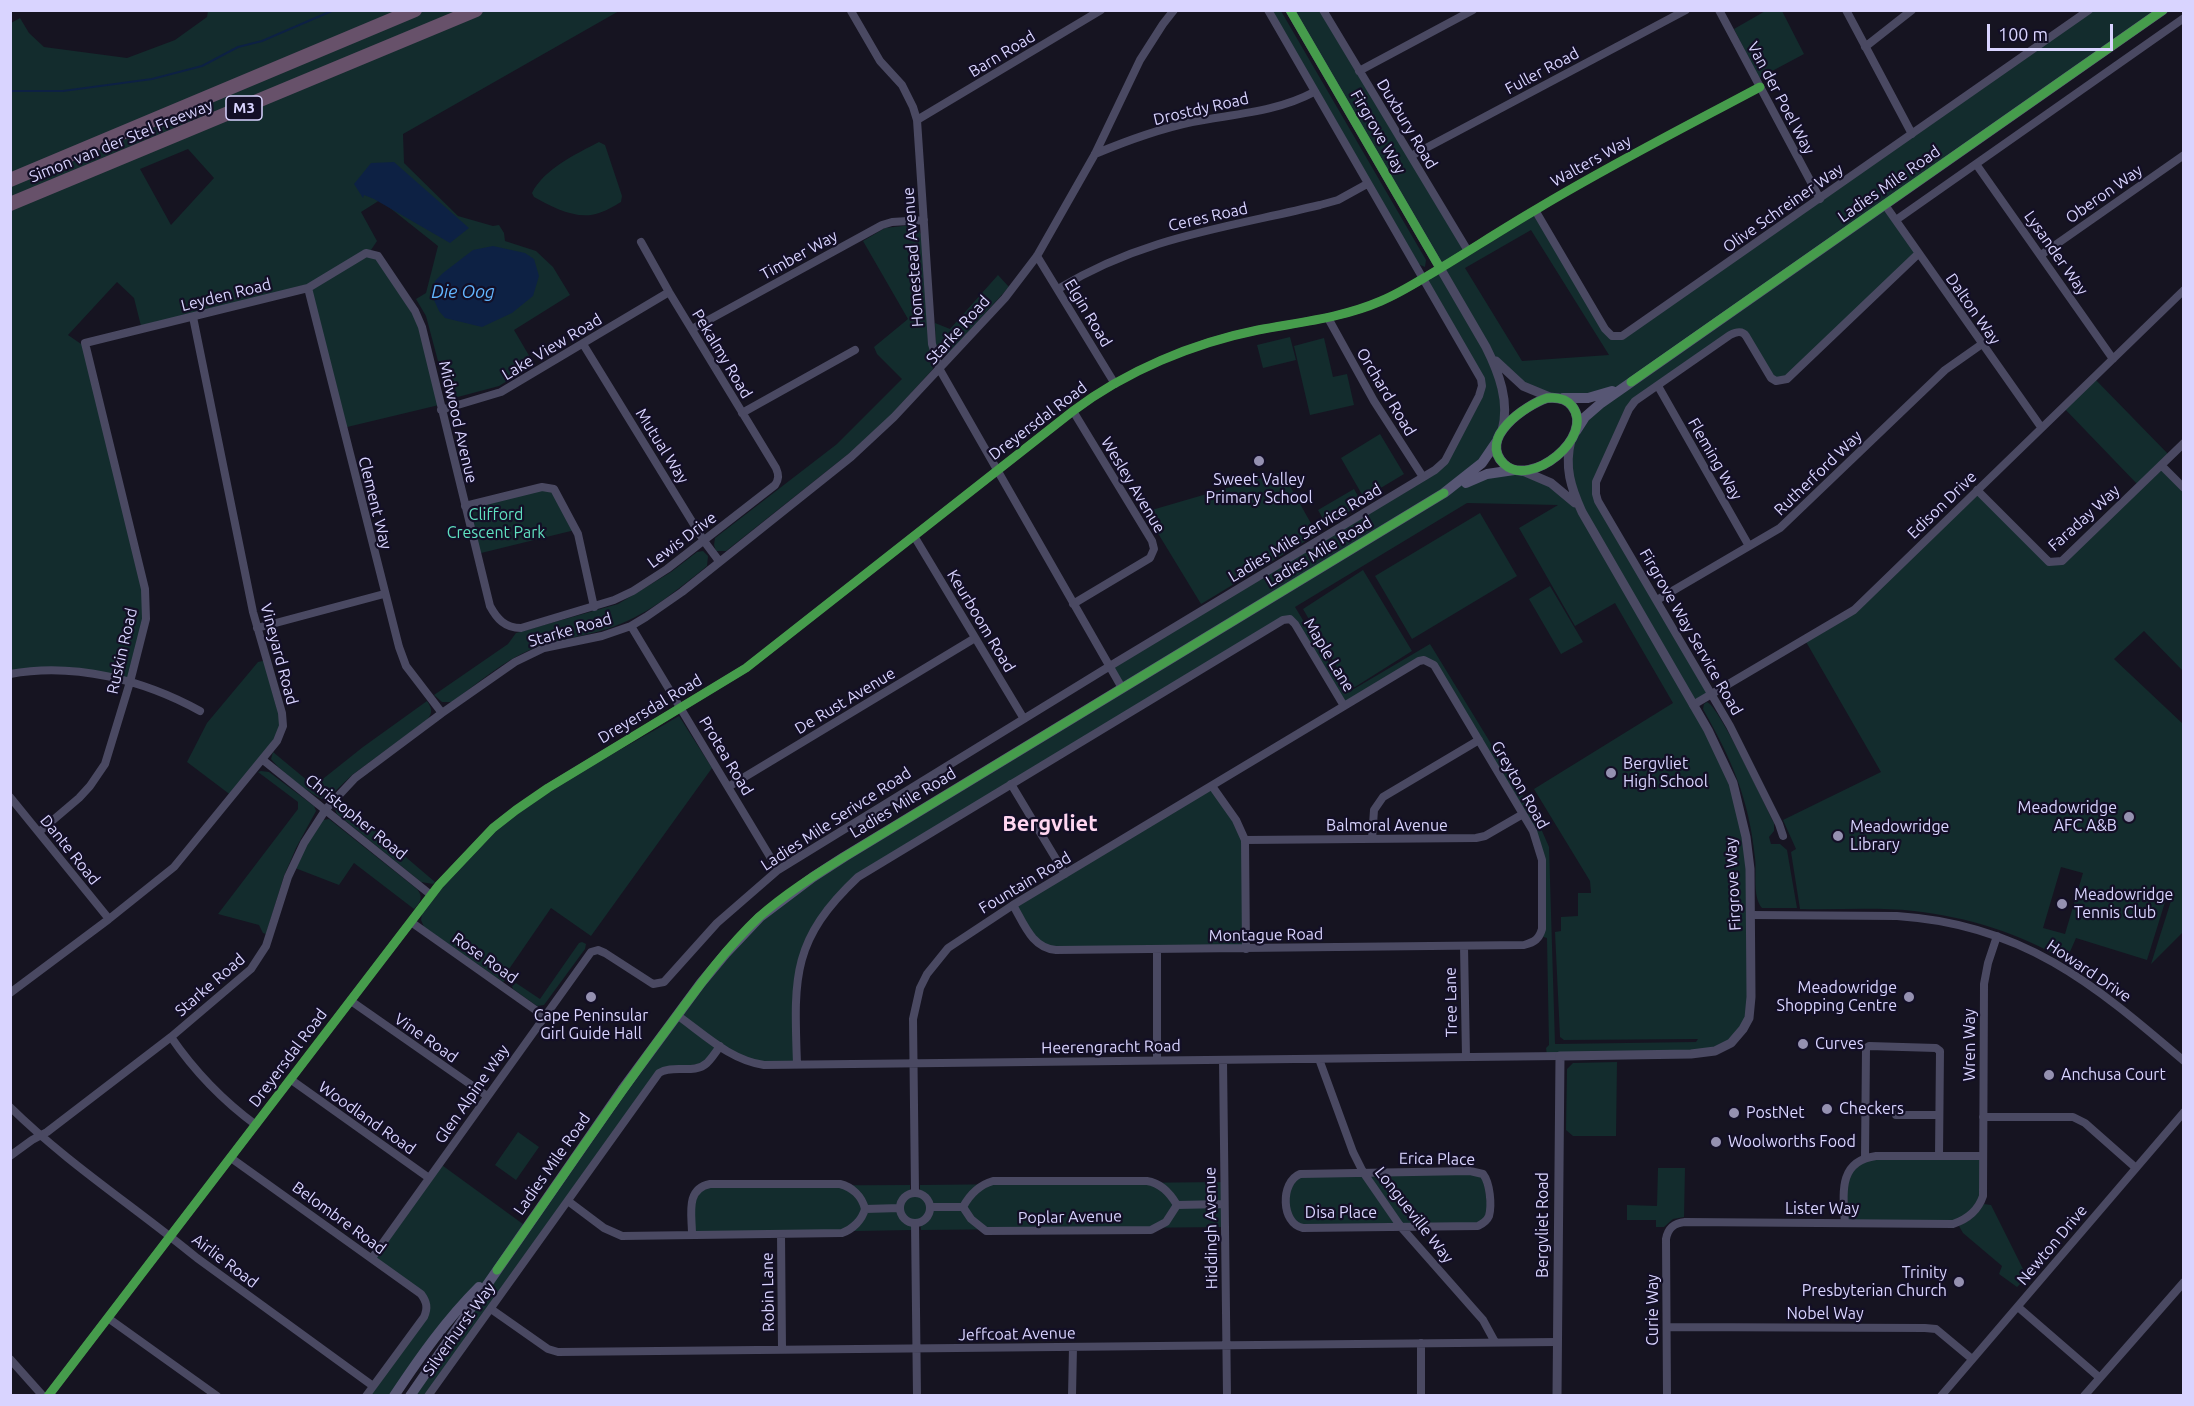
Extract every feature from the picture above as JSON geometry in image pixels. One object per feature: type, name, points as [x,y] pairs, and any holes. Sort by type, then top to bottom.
[{"type":"highway","name":"Simon van der Stel Freeway","points":[[10,180],[415,10]]},
{"type":"highway","name":"Simon van der Stel Freeway","points":[[10,204],[476,10]]},
{"type":"main road","name":"Ladies Mile Road","points":[[1574,435],[1592,410],[2163,10]]},
{"type":"main road","name":"Ladies Mile Road","points":[[1554,398],[1592,397],[1631,382]]},
{"type":"main road","points":[[1554,398],[1567,401],[1574,409],[1578,419],[1574,435],[1553,459],[1537,467],[1519,471],[1500,460],[1497,448],[1500,436],[1510,420],[1523,409],[1537,402],[1554,398]]},
{"type":"main road","name":"Ladies Mile Road","points":[[410,1395],[609,1108],[677,1015],[732,945],[760,917],[794,890],[844,857],[1444,493],[1482,463],[1500,436]]},
{"type":"main road","name":"Ladies Mile Road","points":[[1444,493],[1487,474],[1519,471]]},
{"type":"main road","name":"Ladies Mile Road","points":[[394,1395],[431,1341],[463,1303],[497,1270]]},
{"type":"street","name":"Homestead Avenue","points":[[851,10],[880,61],[894,75],[908,95],[917,120],[932,344],[940,370],[1122,688]]},
{"type":"street","name":"Barn Road","points":[[917,120],[1101,10]]},
{"type":"street","name":"Starke Road","points":[[10,1156],[171,1037],[243,978],[258,960],[273,928],[292,867],[304,843],[326,809],[355,778],[505,668],[536,651],[602,636],[631,626],[682,592],[851,457],[940,370],[1010,293],[1037,256],[1095,154],[1140,60],[1174,10]]},
{"type":"street","points":[[1268,10],[1422,279]]},
{"type":"street","name":"Firgrove Way","points":[[1290,10],[1486,347],[1497,370],[1504,395],[1505,415],[1500,436]]},
{"type":"street","name":"Duxbury Road","points":[[1323,10],[1468,251]]},
{"type":"street","points":[[1359,71],[1473,10]]},
{"type":"street","name":"Fuller Road","points":[[1411,156],[1686,10]]},
{"type":"street","name":"Van der Poel Way","points":[[1719,10],[1820,199]]},
{"type":"street","points":[[1846,10],[1911,134]]},
{"type":"street","points":[[1865,47],[1912,10]]},
{"type":"street","name":"Olive Schreiner Way","points":[[1535,210],[1608,333],[1617,337],[1629,333],[2089,10]]},
{"type":"street","points":[[1896,220],[2184,18]]},
{"type":"street","name":"Walters Way","points":[[1440,268],[1611,166],[1760,87]]},
{"type":"street","name":"Drostdy Road","points":[[1095,154],[1139,137],[1189,123],[1277,107],[1298,101],[1314,92]]},
{"type":"street","name":"Oberon Way","points":[[2041,255],[2184,156]]},
{"type":"street","name":"Lysander Way","points":[[1976,164],[2112,359]]},
{"type":"street","name":"Ceres Road","points":[[1058,289],[1109,261],[1141,248],[1185,235],[1338,200],[1367,184]]},
{"type":"street","name":"Dalton Way","points":[[1885,205],[2041,427]]},
{"type":"street","name":"Timber Way","points":[[692,329],[882,225],[924,219]]},
{"type":"street","name":"Pekalmy Road","points":[[641,242],[776,468],[778,481]]},
{"type":"street","name":"Leyden Road","points":[[84,346],[87,342],[308,288],[368,254]]},
{"type":"street","name":"Midwood Avenue","points":[[368,254],[381,258],[420,321],[490,606],[507,626],[521,628],[594,607]]},
{"type":"street","points":[[1658,386],[1730,335],[1738,332],[1746,336],[1771,378],[1776,381],[1787,379],[1918,254]]},
{"type":"street","name":"Elgin Road","points":[[1037,256],[1115,384]]},
{"type":"street","name":"Dreyersdal Road","points":[[48,1395],[431,896],[463,857],[493,828],[548,788],[746,668],[1073,411],[1115,384],[1159,362],[1200,346],[1256,331],[1353,312],[1385,300],[1440,268]]},
{"type":"street","name":"Ladies Mile Service Road","points":[[1110,666],[1435,471],[1445,461],[1481,390],[1482,383],[1422,279]]},
{"type":"street","name":"Clement Way","points":[[308,288],[384,594],[402,657],[442,713]]},
{"type":"street","name":"Edison Drive","points":[[1693,705],[1848,615],[2184,290]]},
{"type":"street","name":"Lake View Road","points":[[441,410],[501,392],[669,292]]},
{"type":"street","name":"Vineyard Road","points":[[10,993],[174,867],[263,760],[279,737],[284,721],[257,628],[193,317]]},
{"type":"street","name":"Orchard Road","points":[[1328,318],[1384,417],[1423,477]]},
{"type":"street","name":"Mutual Way","points":[[584,344],[704,541],[719,561]]},
{"type":"street","name":"Rutherford Way","points":[[1657,600],[1780,528],[1945,370],[1982,344]]},
{"type":"street","name":"Ruskin Road","points":[[39,832],[79,798],[99,774],[107,758],[146,619],[147,600],[84,346]]},
{"type":"street","name":"Firgrove Way","points":[[1486,347],[1519,383],[1554,398]]},
{"type":"street","points":[[742,413],[855,350]]},
{"type":"street","name":"Firgrove Way Service Road","points":[[1658,386],[1632,404],[1596,482],[1596,494],[1712,694],[1783,836]]},
{"type":"street","name":"Fleming Way","points":[[1658,386],[1749,546]]},
{"type":"street","name":"Wesley Avenue","points":[[1073,411],[1152,541],[1154,549],[1150,558],[1073,604]]},
{"type":"street","name":"Firgrove Way","points":[[1560,1056],[1703,1054],[1722,1049],[1731,1043],[1743,1029],[1750,1012],[1750,869],[1738,802],[1721,754],[1582,512],[1572,490],[1568,456],[1574,435]]},
{"type":"street","name":"Faraday Way","points":[[1977,490],[2049,562],[2056,563],[2062,561],[2184,443]]},
{"type":"street","points":[[2161,465],[2184,488]]},
{"type":"street","name":"Firgrove Way","points":[[1519,471],[1546,479],[1582,512]]},
{"type":"street","name":"Lewis Drive","points":[[594,607],[633,591],[667,569],[778,481]]},
{"type":"street","points":[[465,506],[547,486],[554,489],[578,534],[594,607]]},
{"type":"street","name":"Keurboom Road","points":[[914,536],[1024,719]]},
{"type":"street","points":[[257,628],[384,594]]},
{"type":"street","name":"Maple Lane","points":[[1011,784],[1283,620],[1290,619],[1295,624],[1344,706]]},
{"type":"street","name":"Protea Road","points":[[631,626],[778,870]]},
{"type":"street","name":"De Rust Avenue","points":[[728,787],[975,638]]},
{"type":"street","name":"Fountain Road","points":[[915,1192],[913,1019],[915,1003],[927,974],[948,948],[1013,905],[1419,661],[1430,662]]},
{"type":"street","name":"Greyton Road","points":[[1430,662],[1434,665],[1533,831],[1542,860],[1542,929],[1540,936]]},
{"type":"street","name":"Ladies Mile Serivce Road","points":[[598,950],[648,982],[653,984],[664,982],[717,923],[778,870],[1110,666]]},
{"type":"street","points":[[10,674],[30,671],[64,671],[107,677],[163,693],[200,711]]},
{"type":"street","points":[[1371,839],[1374,810],[1383,797],[1479,740]]},
{"type":"street","name":"Christopher Road","points":[[263,760],[431,896]]},
{"type":"street","points":[[797,1064],[795,1003],[797,975],[812,932],[822,915],[839,894],[858,877],[1011,784],[1065,874]]},
{"type":"street","points":[[1212,786],[1236,820],[1245,840],[1246,949]]},
{"type":"street","name":"Dante Road","points":[[10,797],[109,919]]},
{"type":"street","name":"Balmoral Avenue","points":[[1245,840],[1476,838],[1485,836],[1523,814]]},
{"type":"street","name":"Montague Road","points":[[1013,905],[1033,939],[1047,949],[1157,950],[1524,945],[1534,943],[1540,936]]},
{"type":"street","name":"Howard Drive","points":[[1751,915],[1914,917],[1976,928],[2034,950],[2076,975],[2124,1010],[2184,1061]]},
{"type":"street","name":"Rose Road","points":[[411,922],[544,1016]]},
{"type":"street","name":"Wren Way","points":[[1970,1216],[1977,1209],[1983,1196],[1984,984],[1997,936]]},
{"type":"street","name":"Tree Lane","points":[[1464,946],[1466,1057]]},
{"type":"street","name":"Glen Alpine Way","points":[[372,1258],[587,955],[598,950]]},
{"type":"street","points":[[1157,950],[1158,1060]]},
{"type":"street","name":"Vine Road","points":[[351,1001],[487,1096]]},
{"type":"street","name":"Heerengracht Road","points":[[677,1015],[732,1056],[749,1063],[764,1065],[1560,1056]]},
{"type":"street","points":[[171,1037],[189,1063],[215,1092],[256,1125]]},
{"type":"street","name":"Silverhurst Way","points":[[428,1395],[659,1073],[671,1068],[700,1067],[707,1064],[720,1046]]},
{"type":"street","points":[[1865,1158],[1867,1046],[1938,1048],[1940,1054],[1939,1156]]},
{"type":"street","name":"Bergvliet Road","points":[[1557,1395],[1560,1056]]},
{"type":"street","name":"Longueville Way","points":[[1318,1059],[1353,1152],[1363,1172],[1401,1227],[1479,1315],[1495,1342]]},
{"type":"street","name":"Hiddingh Avenue","points":[[1223,1060],[1227,1395]]},
{"type":"street","name":"Woodland Road","points":[[290,1080],[429,1178]]},
{"type":"street","name":"Airlie Road","points":[[10,1107],[39,1136],[171,1235],[197,1258],[373,1386]]},
{"type":"street","name":"Newton Drive","points":[[1941,1395],[2184,1112]]},
{"type":"street","points":[[1896,1115],[1939,1115]]},
{"type":"street","points":[[1983,1117],[2073,1117],[2085,1123],[2136,1168]]},
{"type":"street","points":[[1845,1223],[1845,1180],[1856,1163],[1865,1158],[1876,1156],[1983,1156]]},
{"type":"street","name":"Belombre Road","points":[[231,1158],[421,1294],[426,1305],[424,1317],[373,1386]]},
{"type":"street","name":"Erica Place","points":[[1363,1172],[1470,1171],[1483,1174],[1487,1179],[1489,1216],[1478,1226],[1401,1227]]},
{"type":"street","name":"Disa Place","points":[[1363,1172],[1311,1173],[1295,1176],[1288,1185],[1287,1192],[1287,1212],[1292,1224],[1303,1228],[1401,1227]]},
{"type":"street","points":[[930,1207],[963,1207],[970,1196],[983,1184],[1005,1181],[1147,1181],[1155,1182],[1163,1187],[1177,1205],[1224,1204]]},
{"type":"street","points":[[568,1201],[604,1228],[622,1236],[842,1233],[860,1221],[865,1209],[860,1197],[847,1186],[840,1184],[710,1184],[697,1189],[693,1194],[692,1234]]},
{"type":"street","points":[[915,1192],[925,1196],[930,1207],[926,1219],[915,1223],[906,1220],[900,1208],[906,1195],[915,1192]]},
{"type":"street","name":"Poplar Avenue","points":[[963,1207],[971,1219],[986,1231],[1151,1230],[1166,1222],[1177,1205]]},
{"type":"street","points":[[865,1209],[900,1208]]},
{"type":"street","name":"Lister Way","points":[[1672,1226],[1685,1222],[1953,1224],[1970,1216]]},
{"type":"street","points":[[915,1223],[917,1395]]},
{"type":"street","name":"Curie Way","points":[[1667,1395],[1666,1239],[1672,1226]]},
{"type":"street","name":"Robin Lane","points":[[781,1234],[782,1349]]},
{"type":"street","points":[[2084,1395],[2184,1282]]},
{"type":"street","points":[[2018,1307],[2100,1378]]},
{"type":"street","name":"Jeffcoat Avenue","points":[[491,1309],[553,1351],[1557,1342]]},
{"type":"street","points":[[108,1318],[217,1395]]},
{"type":"street","name":"Nobel Way","points":[[1667,1327],[1936,1329],[1972,1359]]},
{"type":"street","points":[[1421,1343],[1421,1395]]},
{"type":"street","points":[[1072,1395],[1073,1347]]},
{"type":"street","points":[[10,1359],[43,1395]]},
{"type":"street","points":[[366,1395],[373,1386]]},
{"type":"green space","points":[[1767,10],[1782,11],[1804,54],[1759,78],[1734,29]]},
{"type":"green space","points":[[208,11],[619,11],[403,134],[404,163],[458,216],[493,226],[499,225],[504,233],[505,241],[536,251],[553,267],[570,295],[514,330],[534,364],[499,386],[454,398],[446,391],[426,316],[416,299],[426,293],[438,246],[380,200],[361,212],[377,241],[369,253],[375,254],[420,328],[439,405],[343,428],[308,288],[142,330],[134,298],[117,282],[68,335],[84,346],[145,593],[145,618],[128,681],[87,674],[11,674],[11,23],[20,18],[29,33],[44,47],[127,58],[175,40],[207,17]],"holes":[[[188,149],[214,178],[171,225],[140,169]]]},
{"type":"green space","points":[[1271,11],[1281,11],[1426,260],[1425,267],[1418,264]]},
{"type":"green space","points":[[1290,11],[1323,11],[1468,251],[1535,210],[1605,329],[1617,337],[2089,11],[2163,11],[1886,205],[1918,254],[1792,376],[1776,381],[1741,332],[1635,401],[1596,482],[1596,494],[1712,694],[1693,705],[1721,754],[1746,837],[1749,1018],[1722,1049],[1547,1055],[1546,1048],[1549,1045],[1547,938],[1540,936],[1539,845],[1435,665],[1425,660],[1344,706],[1290,619],[858,877],[822,915],[797,975],[797,1064],[764,1065],[720,1047],[707,1063],[665,1069],[428,1395],[410,1395],[494,1273],[394,1395],[366,1396],[424,1317],[425,1300],[372,1258],[439,1163],[527,1227],[701,983],[785,897],[1122,688],[1110,666],[1440,466],[1482,386],[1423,278],[1440,268]],"holes":[[[1531,230],[1609,355],[1522,361],[1465,268]],[[1489,351],[1535,392],[1592,397],[1600,404],[1569,449],[1572,490],[1570,498],[1523,471],[1480,476],[1447,491],[1497,442],[1504,395]],[[1467,503],[1558,505],[1519,528],[1575,626],[1615,603],[1673,703],[1534,789],[1590,881],[1591,893],[1578,893],[1578,916],[1561,917],[1561,931],[1555,932],[1560,1037],[1564,1040],[1698,1039],[1696,1042],[1555,1044],[1549,847],[1523,796],[1430,644],[1347,693],[1295,607]]]},
{"type":"green space","points":[[599,142],[605,145],[622,196],[621,202],[602,212],[583,215],[565,212],[534,197],[532,193],[537,184],[552,169]]},
{"type":"green space","points":[[911,225],[918,228],[922,236],[933,369],[889,417],[852,451],[726,551],[716,551],[715,538],[837,444],[902,379],[877,354],[874,347],[908,319],[863,241],[885,228]]},
{"type":"green space","points":[[998,275],[1009,287],[948,354],[940,354],[936,349],[935,323],[950,329]]},
{"type":"green space","points":[[1290,337],[1296,360],[1263,368],[1257,345]]},
{"type":"green space","points":[[1324,338],[1333,377],[1347,374],[1354,405],[1310,415],[1294,346]]},
{"type":"green space","points":[[2093,377],[2170,456],[2161,465],[2183,488],[2183,671],[2144,631],[2114,659],[2183,724],[2183,932],[2151,964],[2171,901],[2166,899],[2147,960],[2076,938],[2066,961],[2012,934],[1954,917],[1900,910],[1800,909],[1791,852],[1796,849],[1783,820],[1881,772],[1805,640],[1842,619],[1977,490],[2056,563],[2139,486],[2062,406]],"holes":[[[2061,867],[2083,873],[2065,934],[2043,928]]]},
{"type":"green space","points":[[1380,434],[1404,474],[1364,498],[1341,458]]},
{"type":"green space","points":[[1282,472],[1317,534],[1201,604],[1145,512]]},
{"type":"green space","name":"Clifford Crescent Park","points":[[545,487],[553,490],[575,530],[477,554],[465,506]]},
{"type":"green space","points":[[1354,489],[1362,503],[1327,526],[1318,510]]},
{"type":"green space","points":[[1480,513],[1517,576],[1412,639],[1375,576]]},
{"type":"green space","points":[[703,551],[708,556],[707,566],[684,585],[634,618],[607,629],[550,643],[521,654],[452,702],[442,702],[434,695],[508,644],[516,633],[618,604],[671,572],[697,552]]},
{"type":"green space","points":[[1363,570],[1412,651],[1355,687],[1347,685],[1303,609]]},
{"type":"green space","points":[[1550,586],[1583,642],[1561,654],[1529,599]]},
{"type":"green space","points":[[267,660],[282,728],[232,796],[187,762],[207,723],[258,662]]},
{"type":"green space","points":[[427,701],[431,710],[427,720],[352,775],[326,800],[297,783],[271,759],[273,752],[314,786]]},
{"type":"green space","points":[[1707,702],[1731,737],[1774,823],[1774,831],[1769,837],[1771,844],[1780,844],[1787,850],[1797,908],[1762,908],[1759,903],[1752,837],[1744,798],[1731,763],[1703,709]]},
{"type":"green space","points":[[679,716],[712,768],[591,936],[551,908],[507,972],[503,982],[424,927],[421,920],[422,914],[447,881],[484,840],[538,799]]},
{"type":"green space","points":[[258,772],[269,772],[314,806],[316,811],[284,876],[266,934],[259,925],[218,914],[298,809],[298,802]]},
{"type":"green space","points":[[1212,786],[1241,831],[1246,949],[1157,950],[1040,946],[1013,905]]},
{"type":"green space","points":[[339,800],[435,882],[433,884],[421,882],[337,814],[334,807]]},
{"type":"green space","points":[[329,819],[417,889],[420,900],[414,909],[354,863],[339,885],[295,868],[323,820]]},
{"type":"green space","points":[[579,943],[586,944],[585,949],[544,1005],[537,1006],[513,989],[512,986],[516,983],[540,999]]},
{"type":"green space","points":[[1617,1062],[1616,1136],[1573,1136],[1566,1130],[1567,1069],[1573,1063]]},
{"type":"green space","points":[[518,1132],[539,1147],[516,1180],[495,1165]]},
{"type":"green space","points":[[1983,1156],[1983,1196],[1963,1221],[1845,1223],[1847,1174],[1860,1160]]},
{"type":"green space","points":[[1658,1168],[1685,1168],[1684,1217],[1673,1219],[1664,1227],[1656,1227],[1656,1220],[1627,1220],[1627,1205],[1657,1206]]},
{"type":"green space","points":[[1483,1174],[1489,1216],[1485,1223],[1303,1228],[1288,1212],[1290,1180],[1295,1176]]},
{"type":"green space","points":[[1224,1182],[1225,1227],[921,1230],[920,1222],[911,1223],[911,1230],[692,1234],[692,1201],[703,1186],[910,1185],[910,1193],[920,1193],[920,1185]]},
{"type":"green space","points":[[1984,1204],[1991,1205],[2027,1277],[2017,1287],[1999,1274],[2002,1266],[1963,1233],[1959,1226],[1971,1219]]},
{"type":"water","points":[[394,162],[469,228],[450,243],[374,199],[364,195],[363,198],[354,184],[371,163]]},
{"type":"water","name":"Die Oog","points":[[493,246],[525,253],[534,259],[539,276],[533,296],[512,313],[482,327],[445,318],[434,300],[432,292],[435,281],[473,250]]},
{"type":"waterway","points":[[10,91],[63,91],[152,79],[202,66],[238,47],[262,41],[334,10]]},
{"type":"cycle path","points":[[1290,10],[1440,268]]},
{"type":"cycle path","points":[[1631,382],[2163,10]]},
{"type":"cycle path","points":[[48,1396],[439,885],[493,828],[516,810],[548,788],[746,668],[1073,411],[1115,383],[1161,360],[1209,343],[1258,330],[1336,316],[1387,298],[1418,282],[1592,177],[1760,87]]},
{"type":"cycle path","points":[[1547,398],[1561,399],[1572,406],[1577,418],[1575,432],[1568,445],[1543,465],[1529,470],[1515,470],[1504,464],[1497,454],[1496,444],[1500,434],[1517,415],[1547,398]]},
{"type":"cycle path","points":[[497,1270],[700,985],[734,943],[759,917],[800,885],[844,857],[1444,493]]},
{"type":"place","name":"Sweet Valley Primary School","points":[[1259,461]]},
{"type":"place","name":"Bergvliet High School","points":[[1611,773]]},
{"type":"place","name":"Meadowridge AFC A&B","points":[[2129,817]]},
{"type":"place","name":"Meadowridge Library","points":[[1838,836]]},
{"type":"place","name":"Meadowridge Tennis Club","points":[[2062,904]]},
{"type":"place","name":"Cape Peninsular Girl Guide Hall","points":[[591,997]]},
{"type":"place","name":"Meadowridge Shopping Centre","points":[[1909,997]]},
{"type":"place","name":"Curves","points":[[1803,1044]]},
{"type":"place","name":"Anchusa Court","points":[[2049,1075]]},
{"type":"place","name":"Checkers","points":[[1827,1109]]},
{"type":"place","name":"PostNet","points":[[1734,1113]]},
{"type":"place","name":"Woolworths Food","points":[[1716,1142]]},
{"type":"place","name":"Trinity Presbyterian Church","points":[[1959,1282]]},
{"type":"district","name":"Bergvliet","points":[[1050,824]]}]
